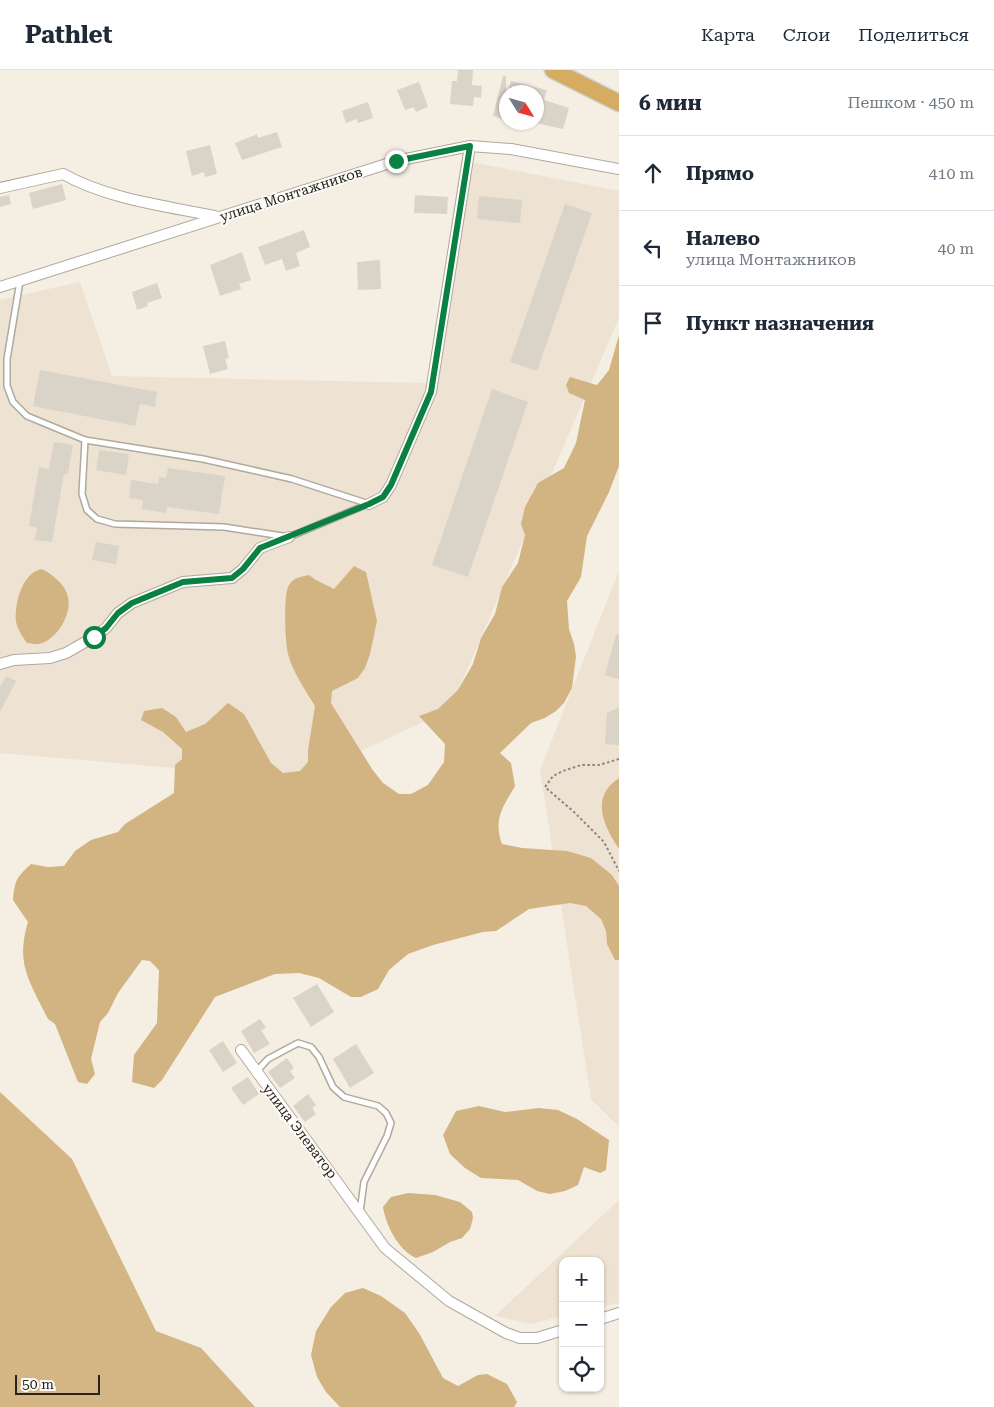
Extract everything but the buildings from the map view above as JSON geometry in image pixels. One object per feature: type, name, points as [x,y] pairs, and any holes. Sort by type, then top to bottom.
[{"type":"highway","points":[[553,70],[619,103]]},
{"type":"street","name":"улица Монтажников","points":[[0,287],[396,161],[470,146],[511,149],[619,169]]},
{"type":"street","points":[[369,504],[383,497],[391,485],[431,392],[470,146]]},
{"type":"street","points":[[0,188],[63,174],[82,184],[142,202],[220,217]]},
{"type":"street","points":[[0,664],[14,660],[50,658],[66,653],[106,628],[118,613],[132,603],[183,582],[232,578],[243,569],[260,548],[289,537]]},
{"type":"street","name":"улица Элеватор","points":[[240,1050],[385,1248],[448,1301],[506,1333],[520,1338],[537,1338],[559,1331]]},
{"type":"street","points":[[604,1318],[619,1313]]},
{"type":"lane","points":[[20,280],[7,359],[7,386],[13,402],[27,416],[85,440],[203,459],[292,479],[369,504]]},
{"type":"lane","points":[[85,440],[82,494],[87,510],[97,519],[115,524],[224,527],[289,537],[369,504]]},
{"type":"lane","points":[[256,1072],[268,1059],[298,1043],[311,1047],[319,1057],[333,1087],[344,1097],[378,1106],[386,1113],[391,1123],[387,1136],[364,1182],[360,1212]]},
{"type":"path","points":[[619,758],[599,765],[581,765],[563,771],[552,776],[546,788],[574,812],[604,842],[619,871]]},
{"type":"shaded area","points":[[461,160],[619,191],[619,318],[450,709],[302,779],[0,753],[0,300],[80,282],[112,376],[427,383]]},
{"type":"shaded area","points":[[619,335],[619,466],[609,492],[587,536],[581,577],[567,601],[569,629],[576,656],[572,688],[564,703],[556,711],[545,718],[531,723],[500,753],[511,763],[515,786],[499,820],[499,835],[502,844],[522,848],[567,851],[591,858],[612,875],[619,886],[619,960],[615,960],[607,944],[606,931],[601,919],[586,906],[570,903],[529,909],[496,931],[483,932],[433,945],[408,954],[389,970],[378,989],[361,997],[351,997],[319,978],[299,973],[275,974],[215,997],[162,1080],[154,1088],[132,1082],[134,1055],[157,1023],[159,970],[150,961],[142,960],[118,993],[108,1013],[100,1022],[91,1059],[95,1074],[87,1084],[78,1082],[55,1024],[48,1019],[26,972],[23,950],[28,922],[13,900],[19,876],[31,864],[48,867],[64,866],[75,851],[91,840],[118,832],[125,824],[174,793],[175,765],[182,759],[182,749],[163,732],[141,720],[144,711],[162,708],[176,717],[186,732],[205,724],[228,703],[244,714],[271,763],[283,773],[300,771],[308,762],[315,706],[290,661],[285,629],[285,608],[289,585],[295,579],[303,576],[309,575],[334,589],[354,566],[366,572],[377,621],[370,654],[365,668],[358,678],[332,691],[331,703],[372,769],[383,783],[399,794],[411,794],[428,785],[444,762],[445,744],[419,716],[438,709],[458,690],[473,664],[481,638],[495,614],[502,587],[518,563],[525,535],[521,524],[525,507],[538,483],[564,468],[576,443],[585,400],[569,393],[566,385],[570,377],[597,385],[609,370]]},
{"type":"shaded area","points":[[42,569],[62,584],[68,597],[68,611],[62,625],[46,642],[39,644],[27,643],[20,633],[16,622],[16,607],[24,583],[35,571]]},
{"type":"shaded area","points":[[619,571],[619,1127],[591,1099],[540,770]]},
{"type":"shaded area","points":[[619,778],[619,849],[604,821],[602,802],[610,786]]},
{"type":"shaded area","points":[[0,1092],[72,1159],[156,1331],[201,1348],[255,1407],[0,1407]]},
{"type":"shaded area","points":[[479,1106],[505,1112],[539,1108],[558,1110],[577,1119],[609,1140],[606,1170],[600,1173],[584,1167],[578,1185],[565,1191],[550,1194],[537,1191],[518,1180],[481,1178],[465,1168],[450,1154],[443,1135],[456,1111]]},
{"type":"shaded area","points":[[408,1193],[435,1195],[460,1202],[472,1212],[473,1218],[470,1229],[462,1238],[416,1258],[398,1243],[387,1221],[383,1207],[391,1197]]},
{"type":"shaded area","points":[[619,1200],[619,1303],[604,1306],[604,1257],[559,1257],[559,1317],[531,1324],[495,1316]]},
{"type":"shaded area","points":[[363,1288],[381,1296],[405,1313],[419,1333],[443,1378],[458,1386],[478,1375],[487,1374],[507,1384],[517,1402],[514,1407],[340,1407],[326,1392],[317,1377],[311,1355],[316,1331],[331,1307],[345,1293]]},
{"type":"route","points":[[94,637],[106,628],[118,613],[132,603],[183,582],[232,578],[243,569],[260,548],[369,504],[383,497],[391,485],[431,392],[470,146],[396,161]]}]
